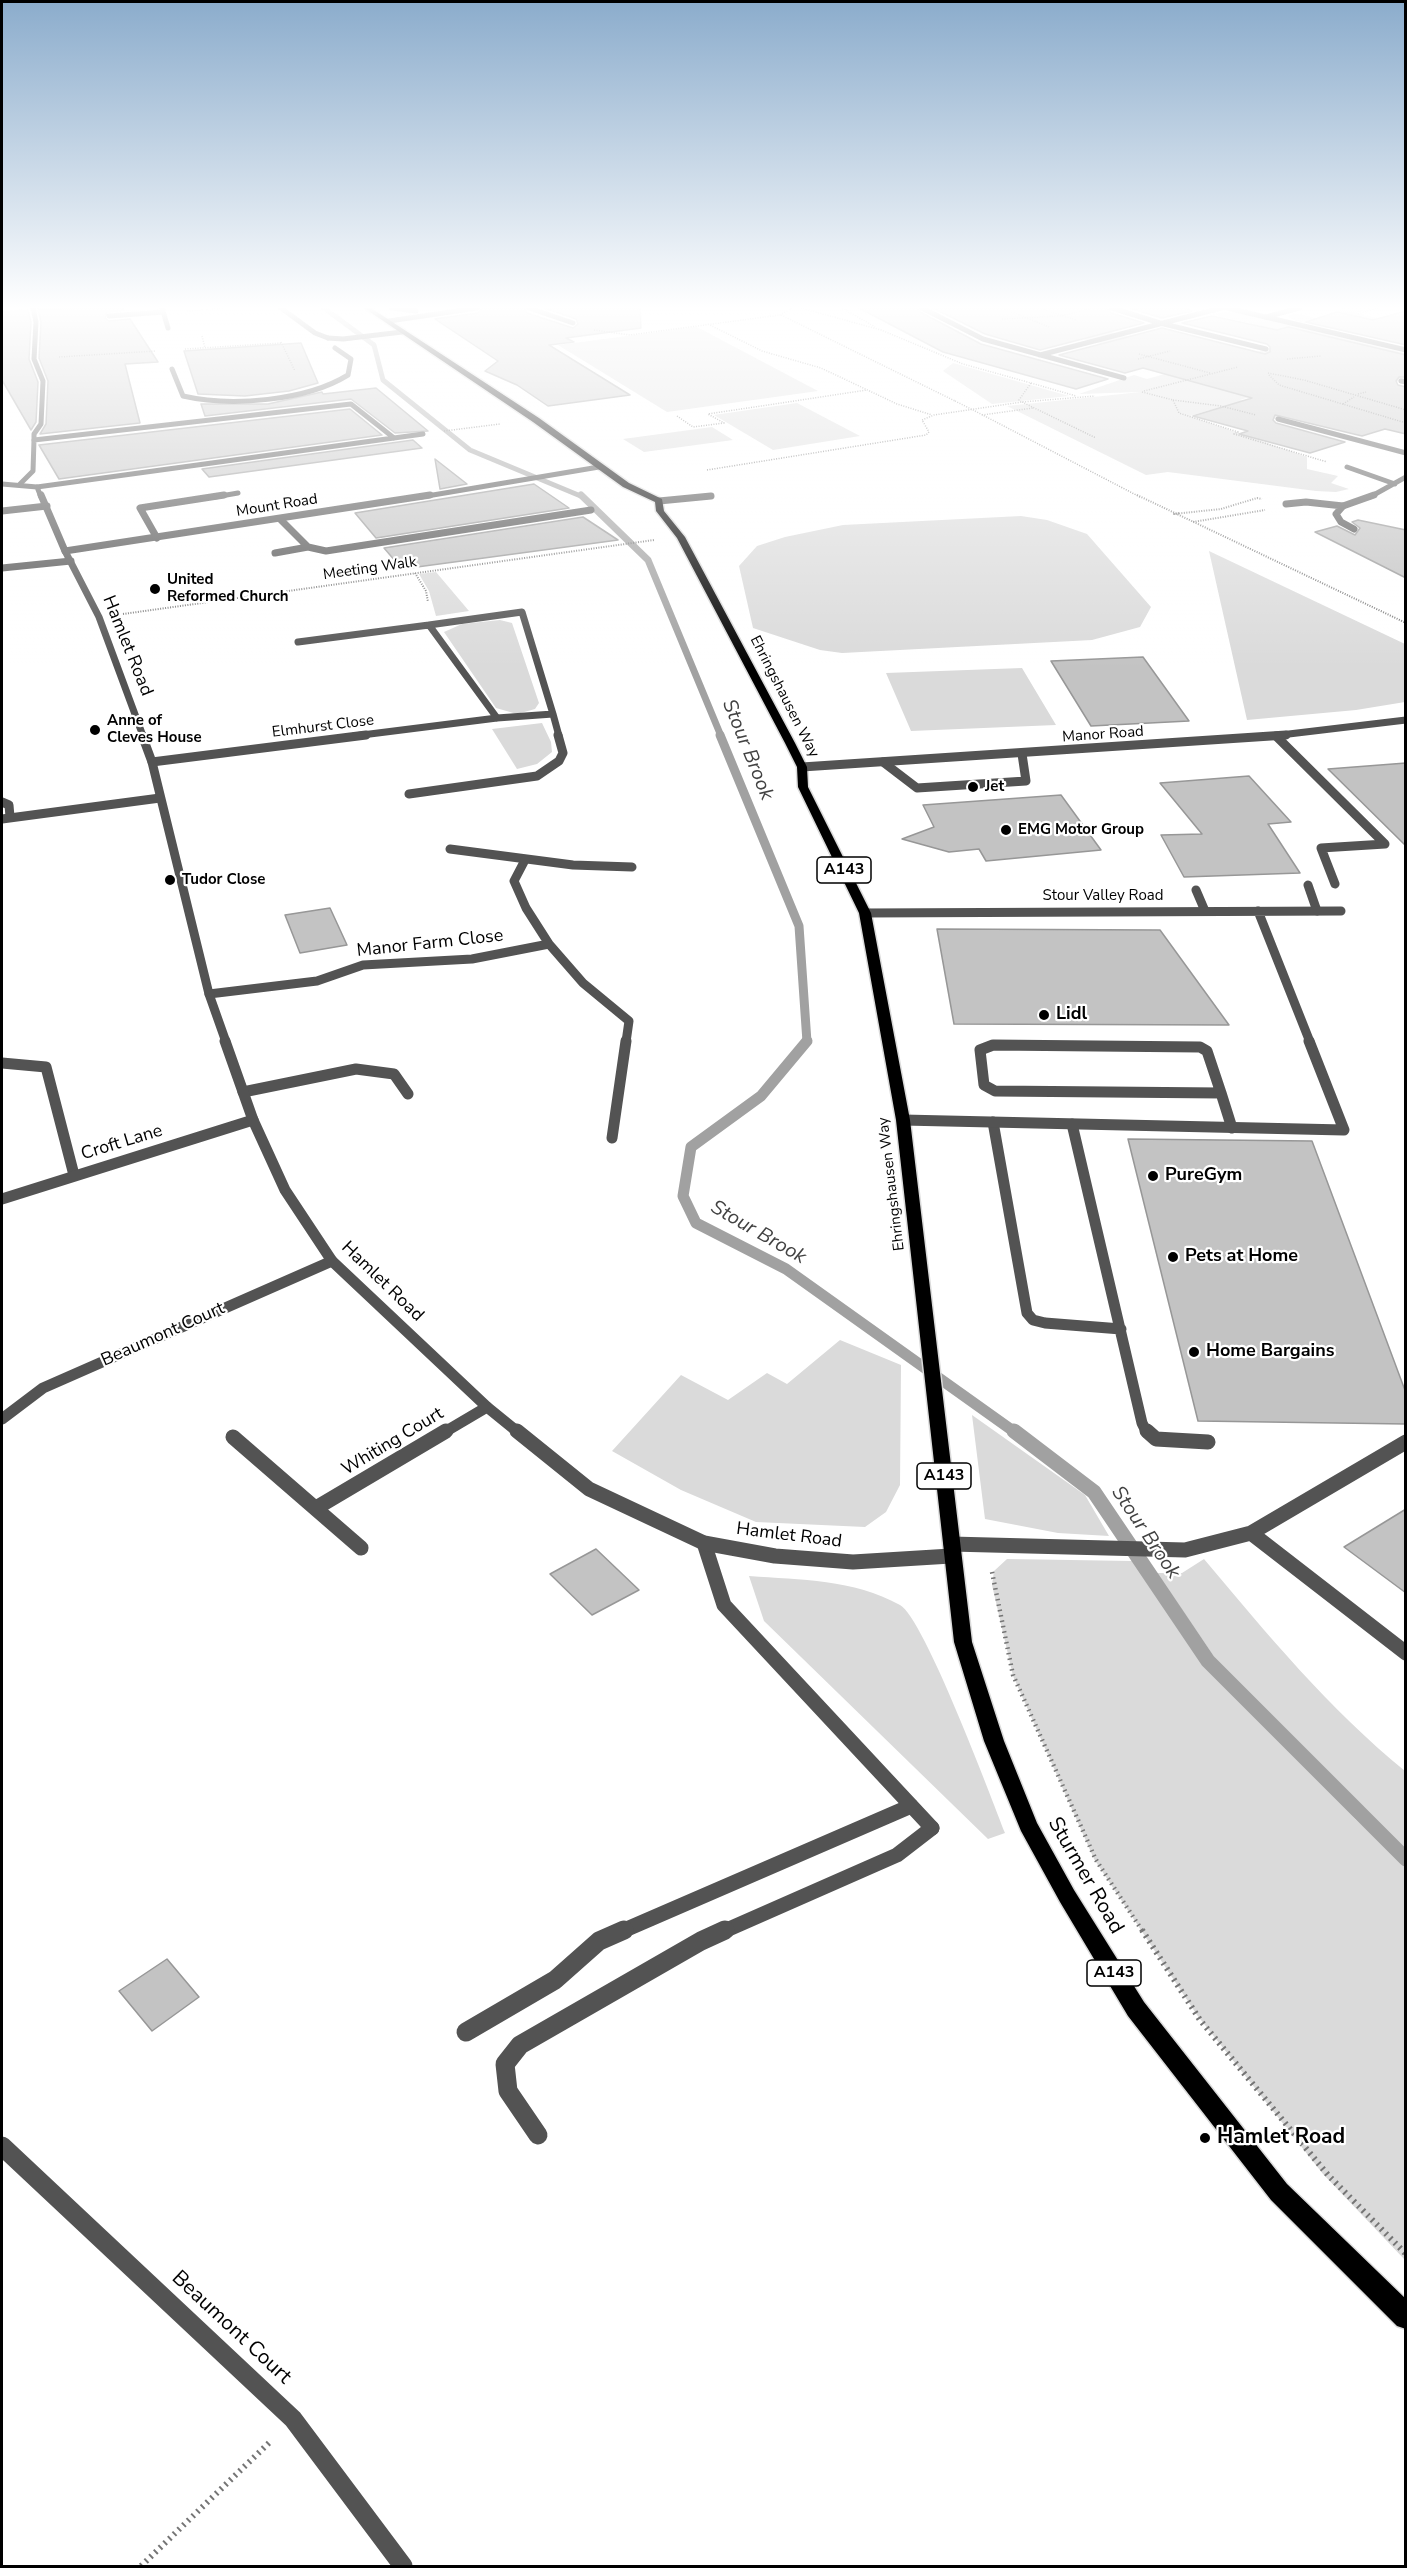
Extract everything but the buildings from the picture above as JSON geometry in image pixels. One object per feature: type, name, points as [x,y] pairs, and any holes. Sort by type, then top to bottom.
[{"type":"main road","points":[[547,428],[626,485],[659,501]]},
{"type":"main road","name":"Ehringshausen Way","points":[[659,501],[660,511],[681,537],[802,767],[803,787],[866,912],[903,1120],[935,1396]]},
{"type":"main road","name":"Sturmer Road","points":[[935,1396],[963,1642],[994,1741],[1028,1825],[1067,1896],[1136,2008],[1280,2192],[1406,2317]]},
{"type":"street","points":[[20,484],[33,471],[34,434],[38,428]]},
{"type":"street","points":[[34,440],[141,428]]},
{"type":"street","points":[[381,428],[394,438]]},
{"type":"street","points":[[1311,428],[1406,453]]},
{"type":"street","points":[[2,484],[20,484],[37,488],[423,434]]},
{"type":"street","points":[[1347,466],[1350,470],[1402,480]]},
{"type":"street","name":"Mount Road","points":[[65,551],[281,520],[599,467]]},
{"type":"street","points":[[1354,529],[1341,522],[1336,514],[1343,506],[1402,480]]},
{"type":"street","name":"Hamlet Road","points":[[37,488],[47,506],[65,551],[99,617],[152,762],[209,994],[243,1092],[285,1190],[332,1261],[488,1407],[589,1489],[704,1543],[775,1556],[853,1562],[951,1550],[1185,1550],[1251,1533],[1406,1442]]},
{"type":"street","points":[[157,538],[140,508],[238,494]]},
{"type":"street","points":[[659,501],[711,496]]},
{"type":"street","points":[[1286,504],[1306,502],[1343,506]]},
{"type":"street","points":[[2,510],[47,506]]},
{"type":"street","points":[[275,553],[308,547],[326,551],[591,510]]},
{"type":"street","points":[[281,520],[308,547]]},
{"type":"street","points":[[2,568],[71,561]]},
{"type":"street","points":[[298,642],[522,612],[563,753],[559,761],[537,776],[409,794]]},
{"type":"street","points":[[429,625],[496,718]]},
{"type":"street","name":"Elmhurst Close","points":[[152,762],[496,718],[553,714]]},
{"type":"street","name":"Manor Road","points":[[802,767],[1276,736],[1406,720]]},
{"type":"street","points":[[1276,736],[1385,844],[1321,848],[1335,884]]},
{"type":"street","points":[[883,762],[917,788],[1026,781],[1022,754]]},
{"type":"street","points":[[2,802],[9,805],[6,818],[160,798]]},
{"type":"street","points":[[450,849],[525,860],[632,867]]},
{"type":"street","points":[[525,860],[514,881],[526,908],[549,944],[583,983],[629,1021],[612,1138]]},
{"type":"street","points":[[1308,885],[1317,911]]},
{"type":"street","points":[[1196,890],[1205,911]]},
{"type":"street","points":[[903,1120],[1344,1130],[1258,911]]},
{"type":"street","name":"Stour Valley Road","points":[[866,912],[1341,911]]},
{"type":"street","name":"Manor Farm Close","points":[[209,994],[317,981],[363,965],[472,959],[549,944]]},
{"type":"street","points":[[1221,1093],[995,1092],[984,1085],[980,1050],[993,1045],[1191,1045],[1208,1051],[1232,1128]]},
{"type":"street","points":[[2,1063],[46,1067],[74,1175]]},
{"type":"street","points":[[243,1092],[356,1069],[394,1074],[408,1094]]},
{"type":"street","name":"Croft Lane","points":[[2,1199],[254,1120]]},
{"type":"street","points":[[993,1122],[1027,1313],[1033,1320],[1045,1323],[1121,1329]]},
{"type":"street","points":[[1072,1124],[1142,1423],[1149,1436],[1156,1439],[1208,1442]]},
{"type":"street","name":"Beaumont Court","points":[[2,1419],[43,1388],[332,1261]]},
{"type":"street","name":"Whiting Court","points":[[316,1508],[488,1407]]},
{"type":"street","points":[[233,1437],[361,1548]]},
{"type":"street","points":[[1251,1533],[1406,1653]]},
{"type":"street","points":[[538,2135],[508,2091],[505,2064],[520,2045],[701,1941],[897,1855],[932,1828],[724,1605],[704,1543]]},
{"type":"street","points":[[466,2032],[555,1980],[599,1941],[910,1806]]},
{"type":"street","name":"Beaumont Court","points":[[2,2146],[293,2419],[403,2566]]},
{"type":"path","points":[[448,431],[473,428]]},
{"type":"path","points":[[702,470],[926,435],[929,432],[927,428]]},
{"type":"path","points":[[1005,428],[1191,522],[1406,623]]},
{"type":"path","points":[[1075,428],[1096,438]]},
{"type":"path","points":[[1224,428],[1238,432]]},
{"type":"path","points":[[1243,430],[1233,434],[1307,457]]},
{"type":"path","points":[[1174,513],[1221,509],[1257,498],[1293,505],[1191,522]]},
{"type":"path","points":[[1174,513],[1179,513]]},
{"type":"path","name":"Meeting Walk","points":[[99,617],[645,542]]},
{"type":"path","points":[[415,573],[426,591],[431,615],[429,625]]},
{"type":"path","points":[[991,1567],[1013,1675],[1096,1860],[1200,2020],[1328,2175],[1406,2254]]},
{"type":"path","points":[[141,2566],[293,2419]]},
{"type":"shaded area","points":[[713,428],[733,440],[644,452],[623,439]]},
{"type":"shaded area","points":[[736,428],[844,428],[860,436],[773,450]]},
{"type":"shaded area","points":[[1051,428],[1224,428],[1307,457],[1307,469],[1338,476],[1331,483],[1349,489],[1336,492],[1316,491],[1168,472],[1146,475]]},
{"type":"shaded area","points":[[1021,516],[1047,520],[1087,534],[1151,607],[1140,627],[1092,640],[842,653],[820,650],[753,628],[739,566],[757,546],[785,537],[843,525]]},
{"type":"shaded area","points":[[1209,551],[1405,644],[1405,702],[1356,710],[1247,720]]},
{"type":"shaded area","points":[[436,572],[469,611],[436,616],[429,591],[419,574]]},
{"type":"shaded area","points":[[500,620],[512,623],[539,703],[535,709],[517,714],[496,708],[444,632],[462,624]]},
{"type":"shaded area","points":[[1022,668],[1056,725],[911,731],[886,673]]},
{"type":"shaded area","points":[[542,723],[551,742],[552,752],[537,764],[517,769],[492,729]]},
{"type":"shaded area","points":[[840,1340],[901,1365],[900,1485],[886,1512],[865,1527],[756,1522],[681,1490],[612,1451],[681,1375],[728,1400],[767,1373],[787,1384]]},
{"type":"shaded area","points":[[972,1415],[1085,1495],[1109,1536],[1058,1533],[985,1519]]},
{"type":"shaded area","points":[[1007,1559],[1133,1561],[1219,1677],[1288,1751],[1245,1702],[1157,1573],[1182,1573],[1204,1559],[1275,1643],[1325,1696],[1350,1722],[1405,1771],[1405,1859],[1352,1816],[1405,1864],[1405,2260],[1323,2174],[1197,2015],[1094,1859],[1013,1676],[992,1585],[994,1571]]},
{"type":"shaded area","points":[[749,1576],[845,1585],[882,1596],[900,1605],[911,1617],[940,1673],[1005,1833],[988,1839],[764,1621]]},
{"type":"waterway","name":"Stour Brook","points":[[442,428],[470,450],[583,497]]},
{"type":"waterway","name":"Stour Brook","points":[[581,495],[648,560],[721,736]]},
{"type":"waterway","name":"Stour Brook","points":[[720,735],[799,926],[807,1041]]},
{"type":"waterway","name":"Stour Brook","points":[[807,1041],[761,1096],[691,1147],[683,1196],[696,1223],[786,1269],[1016,1433]]},
{"type":"waterway","name":"Stour Brook","points":[[1014,1431],[1094,1492],[1208,1661],[1406,1859]]},
{"type":"place","name":"United Reformed Church","points":[[155,589]]},
{"type":"place","name":"Anne of Cleves House","points":[[95,730]]},
{"type":"place","name":"Jet","points":[[973,787]]},
{"type":"place","name":"EMG Motor Group","points":[[1006,830]]},
{"type":"place","name":"Tudor Close","points":[[170,880]]},
{"type":"place","name":"Lidl","points":[[1044,1015]]},
{"type":"place","name":"PureGym","points":[[1153,1176]]},
{"type":"place","name":"Pets at Home","points":[[1173,1257]]},
{"type":"place","name":"Home Bargains","points":[[1194,1352]]},
{"type":"place","name":"Hamlet Road","points":[[1205,2138]]}]
